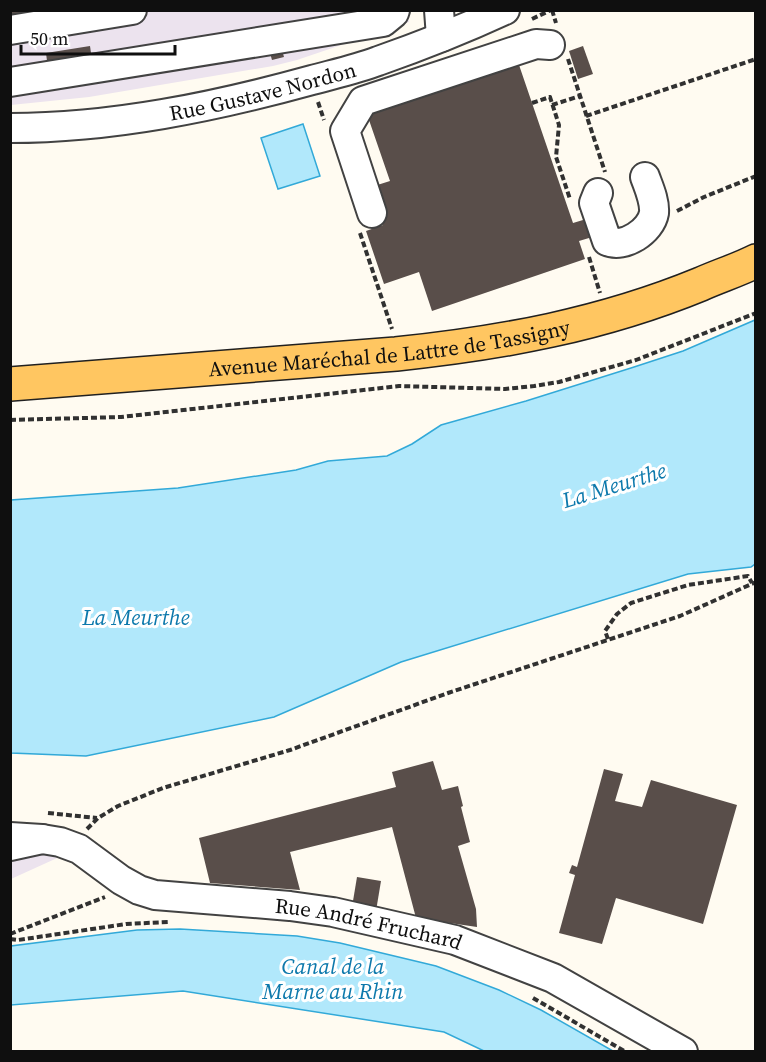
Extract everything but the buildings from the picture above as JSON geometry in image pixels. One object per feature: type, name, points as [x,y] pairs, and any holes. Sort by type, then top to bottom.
[{"type":"main road","name":"Avenue Maréchal de Lattre de Tassigny","points":[[10,384],[396,354],[531,336],[606,317],[677,294],[756,261]]},
{"type":"street","points":[[10,30],[132,10]]},
{"type":"street","points":[[10,81],[383,22],[395,10]]},
{"type":"street","name":"Rue Gustave Nordon","points":[[10,128],[41,128],[117,121],[195,108],[264,93],[377,62],[440,24],[506,10]]},
{"type":"street","points":[[372,213],[345,131],[363,101],[536,44],[558,42]]},
{"type":"street","points":[[600,191],[607,241],[614,244],[631,240],[649,226],[653,217],[654,202],[645,177]]},
{"type":"street","name":"Rue André Fruchard","points":[[10,837],[60,842],[79,849],[121,880],[154,895],[279,905],[333,912],[455,940],[554,978],[683,1052]]},
{"type":"street","name":"Rue André Fruchard","points":[[10,846],[42,839]]},
{"type":"path","points":[[552,10],[558,42],[586,116],[600,191]]},
{"type":"path","points":[[586,116],[756,59]]},
{"type":"path","points":[[552,105],[580,96]]},
{"type":"path","points":[[653,217],[663,218],[704,197],[756,176]]},
{"type":"path","points":[[10,420],[121,417],[399,386],[505,389],[534,386],[559,382],[636,360],[756,313]]},
{"type":"path","points":[[98,818],[118,806],[163,788],[290,750],[448,693],[680,616],[754,582],[748,576],[705,582],[631,603],[618,614],[605,631],[608,639]]},
{"type":"path","points":[[10,934],[112,894],[121,880]]},
{"type":"path","points":[[10,939],[18,940],[126,924],[178,922]]},
{"type":"path","points":[[530,996],[626,1052]]},
{"type":"shaded area","points":[[407,10],[409,22],[273,66],[89,97],[11,105],[10,11]]},
{"type":"shaded area","points":[[10,828],[66,854],[11,879]]},
{"type":"water","points":[[303,124],[320,176],[278,189],[261,138]]},
{"type":"water","name":"La Meurthe","points":[[755,320],[755,564],[751,567],[688,574],[401,662],[274,717],[86,756],[11,753],[11,500],[178,488],[296,470],[328,461],[387,456],[412,444],[441,425],[526,401],[683,351]]},
{"type":"water","name":"Canal de la Marne au Rhin","points":[[180,929],[297,936],[340,943],[436,966],[499,990],[541,1010],[613,1051],[484,1051],[444,1032],[183,991],[11,1005],[11,946],[137,930]]}]
